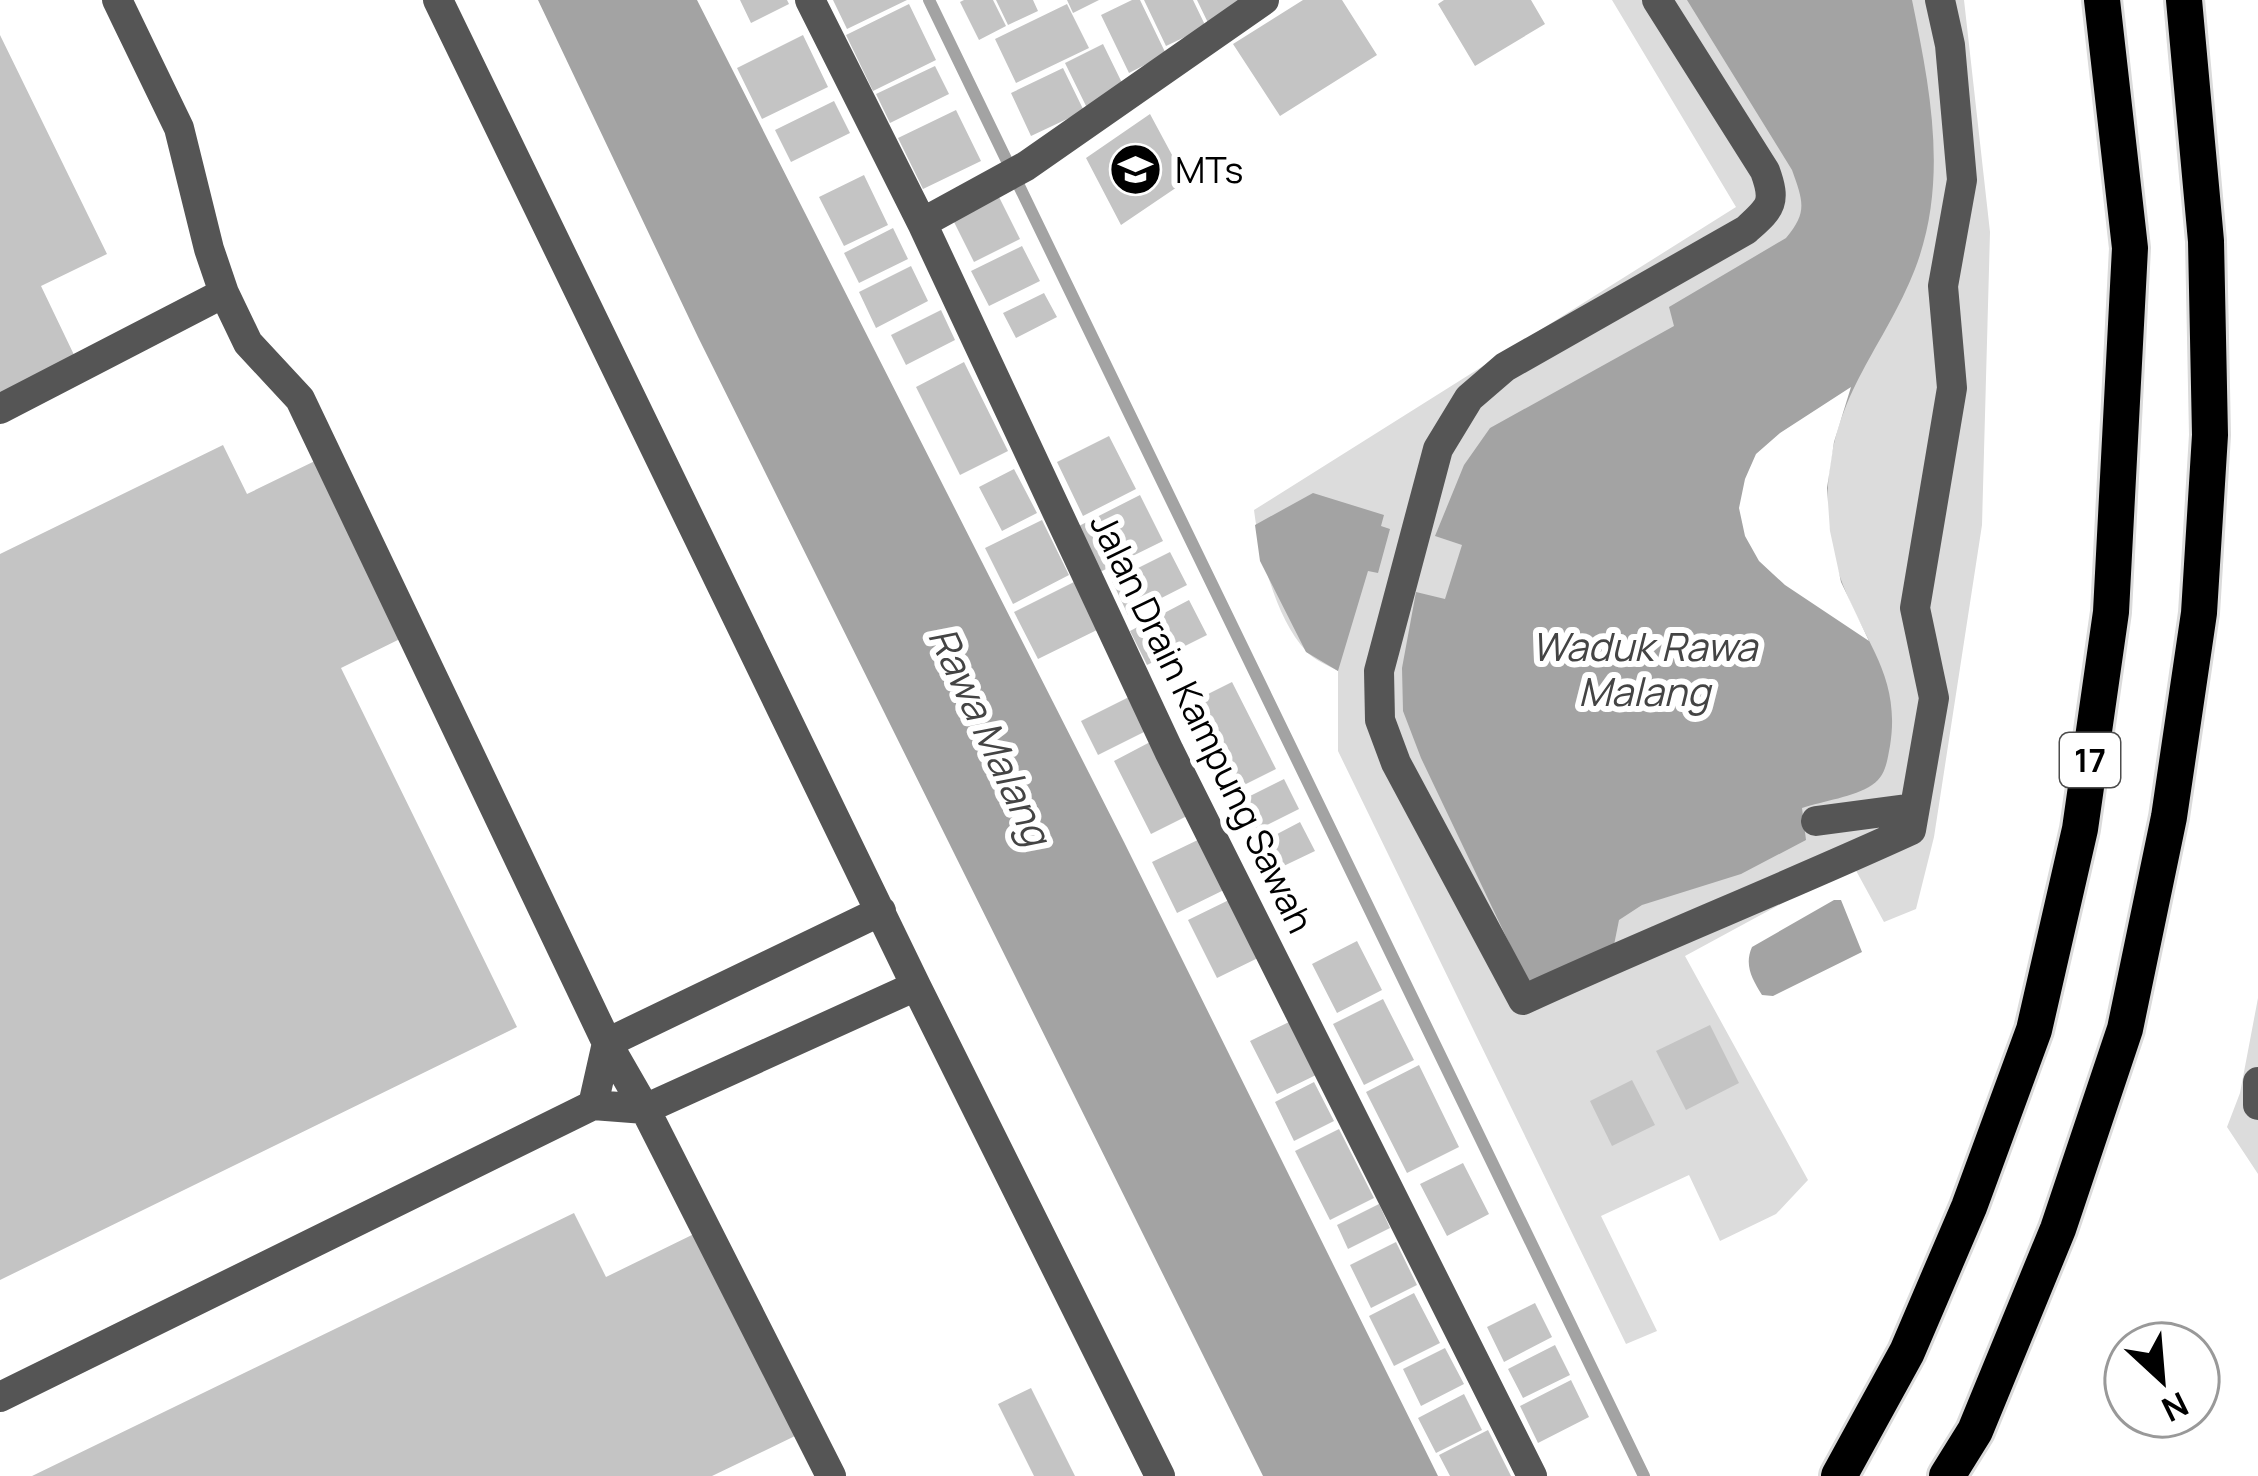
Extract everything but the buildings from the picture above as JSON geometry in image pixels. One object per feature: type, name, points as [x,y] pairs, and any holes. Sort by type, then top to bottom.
[{"type":"highway","name":"17","points":[[1839,1476],[1907,1352],[1969,1207],[2033,1030],[2080,829],[2111,612],[2130,248],[2102,0]]},
{"type":"highway","name":"17","points":[[1947,1476],[1975,1430],[2058,1229],[2125,1029],[2169,817],[2199,613],[2210,435],[2206,241],[2184,0]]},
{"type":"street","points":[[117,0],[179,128],[208,249],[248,343],[300,400],[607,1043],[831,1476]]},
{"type":"street","points":[[439,0],[916,986],[1160,1476]]},
{"type":"street","name":"Jalan Drain Kampung Sawah","points":[[810,0],[922,223],[1169,751],[1532,1476]]},
{"type":"street","points":[[922,223],[1026,166],[1264,0]]},
{"type":"street","points":[[1657,0],[1765,171],[1772,190],[1771,207],[1746,230],[1505,367],[1469,398],[1438,449],[1379,671],[1380,720],[1396,764],[1523,1000],[1655,940],[1756,902],[1910,830],[1934,698],[1915,608],[1952,388],[1943,286],[1962,180],[1950,45],[1940,0]]},
{"type":"street","points":[[0,409],[224,293]]},
{"type":"street","points":[[1816,821],[1914,808]]},
{"type":"street","points":[[607,1043],[881,910]]},
{"type":"street","points":[[0,1397],[592,1105],[645,1109],[916,986]]},
{"type":"street","points":[[592,1105],[607,1043]]},
{"type":"street","points":[[2258,1082],[2258,1105]]},
{"type":"shaded area","points":[[1612,0],[1964,0],[1990,232],[1982,525],[1934,837],[1916,909],[1884,922],[1853,865],[1685,956],[1808,1180],[1776,1214],[1720,1241],[1689,1175],[1601,1216],[1657,1331],[1626,1344],[1338,751],[1338,671],[1309,654],[1286,621],[1265,565],[1254,510],[1736,207]]},
{"type":"shaded area","points":[[2258,998],[2258,1174],[2227,1127],[2240,1093]]},
{"type":"water","name":"Rawa Malang","points":[[538,0],[697,0],[1124,842],[1438,1476],[1263,1476],[698,337]]},
{"type":"water","name":"Waduk Rawa Malang","points":[[1687,0],[1912,0],[1930,101],[1931,202],[1915,269],[1840,424],[1828,498],[1839,573],[1891,700],[1890,746],[1883,773],[1872,785],[1802,808],[1806,840],[1741,874],[1642,905],[1619,920],[1614,945],[1530,987],[1421,758],[1403,711],[1402,668],[1416,592],[1445,599],[1462,545],[1435,536],[1464,465],[1490,428],[1674,326],[1669,307],[1786,238],[1798,221],[1801,198],[1792,170]]},
{"type":"water","points":[[1313,493],[1384,515],[1381,526],[1390,529],[1378,573],[1368,571],[1338,671],[1306,652],[1260,561],[1255,525]]},
{"type":"water","points":[[1841,900],[1862,952],[1773,996],[1762,995],[1749,966],[1752,947]]},
{"type":"pier","points":[[1851,387],[1834,442],[1827,488],[1830,531],[1841,582],[1869,641],[1785,585],[1759,561],[1745,536],[1739,508],[1756,454]]},
{"type":"waterway","points":[[929,0],[1644,1476]]},
{"type":"place","name":"MTs","points":[[1136,170]]}]
